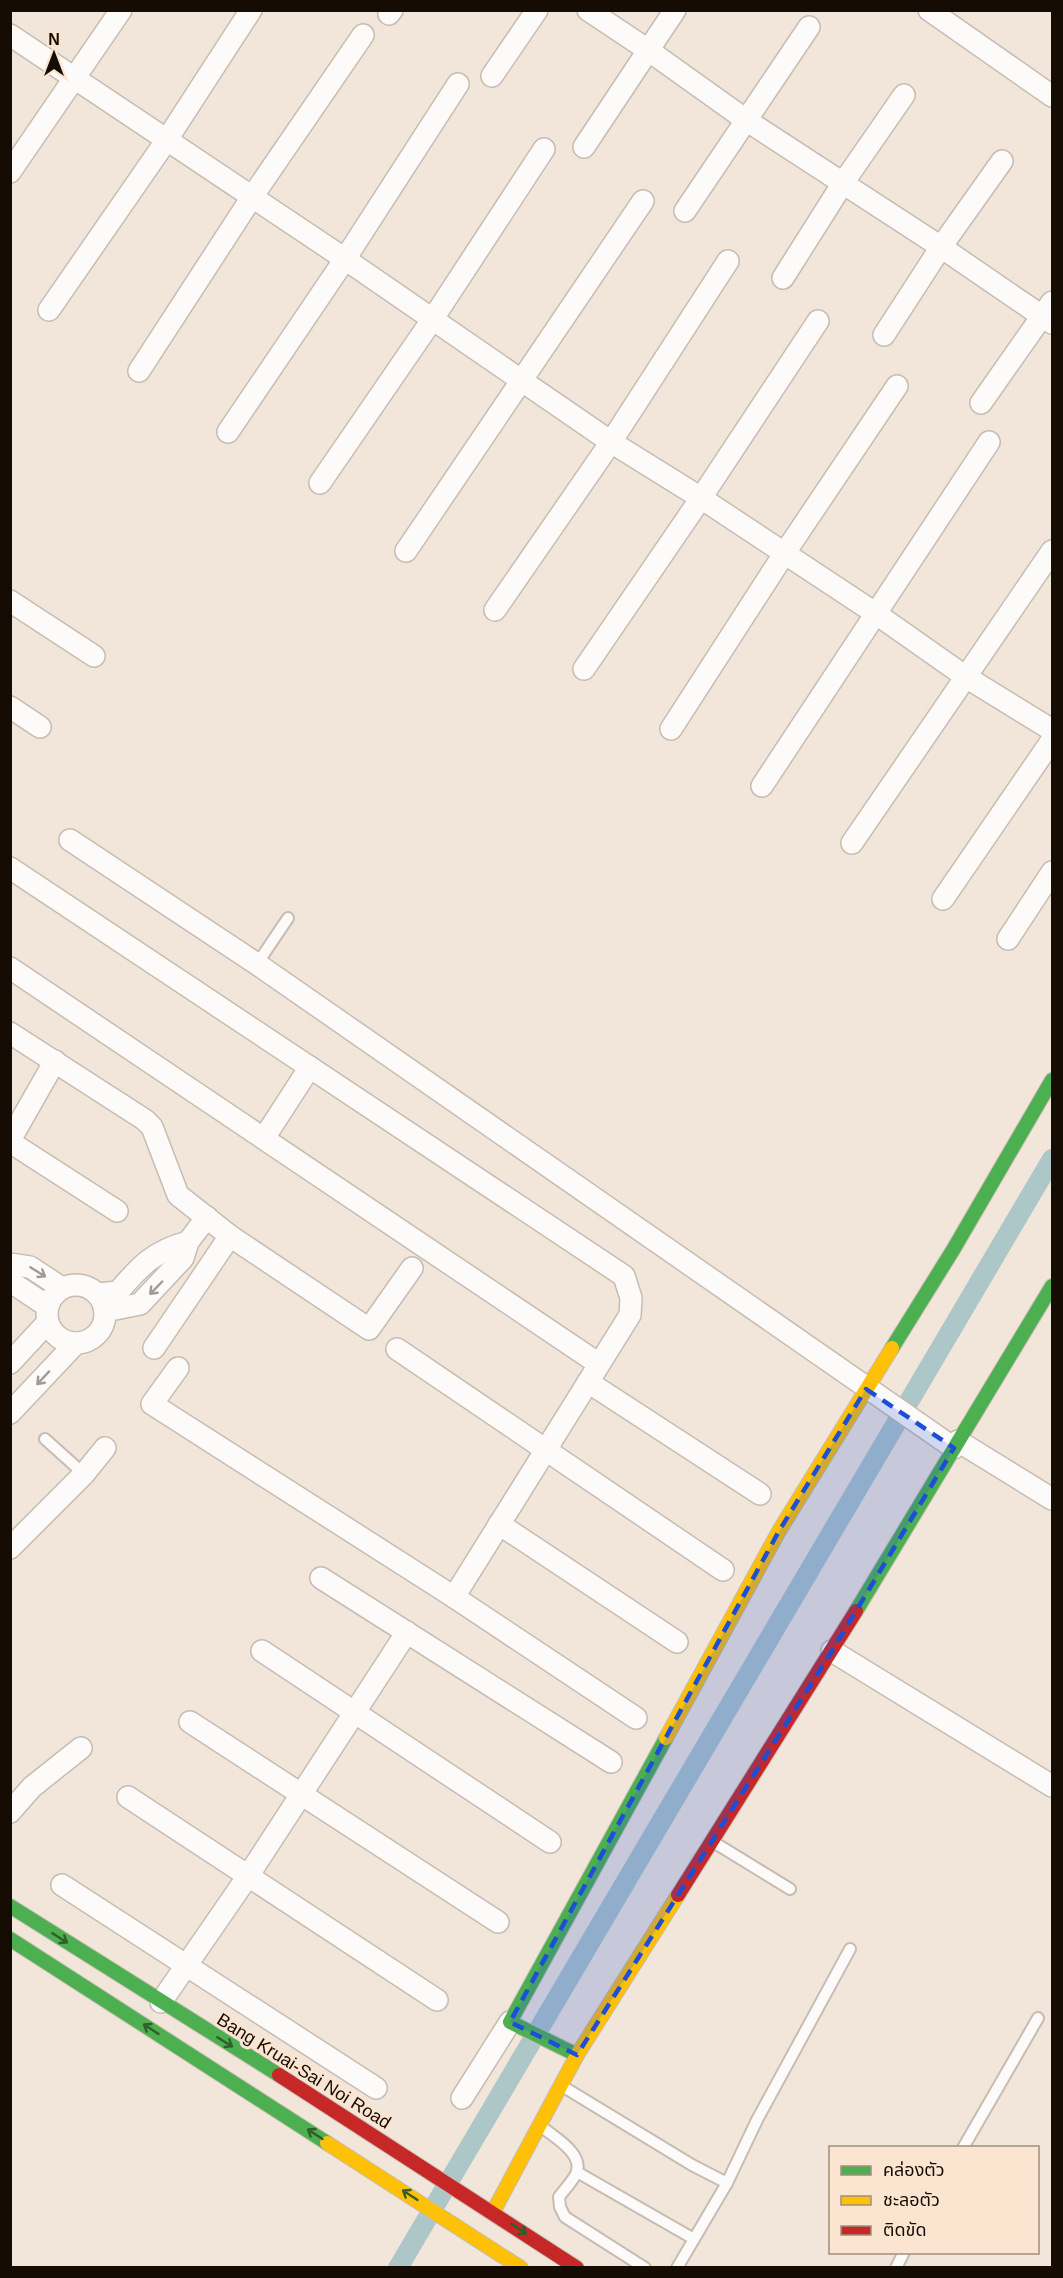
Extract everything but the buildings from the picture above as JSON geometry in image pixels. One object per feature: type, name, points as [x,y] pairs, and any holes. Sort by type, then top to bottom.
[{"type":"street","points":[[10,172],[121,10]]},
{"type":"street","points":[[49,310],[166,141],[251,10]]},
{"type":"street","points":[[492,76],[537,10]]},
{"type":"street","points":[[588,10],[746,120],[941,247],[1049,314],[981,403]]},
{"type":"street","points":[[584,147],[675,10]]},
{"type":"street","points":[[930,10],[1051,92]]},
{"type":"street","points":[[685,211],[809,27]]},
{"type":"street","points":[[10,35],[75,76],[166,141],[345,259],[611,442],[701,498],[875,613],[966,677],[1053,730]]},
{"type":"street","points":[[139,371],[252,197],[363,35]]},
{"type":"street","points":[[228,432],[345,259],[458,84]]},
{"type":"street","points":[[783,278],[843,183],[904,95]]},
{"type":"street","points":[[320,483],[432,320],[544,149]]},
{"type":"street","points":[[884,335],[941,247],[1002,161]]},
{"type":"street","points":[[406,551],[643,201]]},
{"type":"street","points":[[495,610],[611,442],[728,261]]},
{"type":"street","points":[[584,669],[818,321]]},
{"type":"street","points":[[671,729],[784,554],[897,386]]},
{"type":"street","points":[[762,786],[989,442]]},
{"type":"street","points":[[852,843],[1053,551]]},
{"type":"street","points":[[10,601],[94,656]]},
{"type":"street","points":[[10,707],[40,727]]},
{"type":"street","points":[[943,899],[1053,740]]},
{"type":"street","points":[[70,840],[257,964],[873,1393],[951,1443],[1053,1499]]},
{"type":"street","points":[[10,868],[624,1276],[631,1298],[630,1315],[454,1597]]},
{"type":"street","points":[[1008,939],[1053,872]]},
{"type":"street","points":[[10,968],[599,1364]]},
{"type":"street","points":[[10,1033],[145,1120],[152,1127],[178,1196],[230,1236],[369,1329],[412,1268]]},
{"type":"street","points":[[55,1061],[10,1141],[117,1211]]},
{"type":"street","points":[[264,1138],[310,1067]]},
{"type":"street","points":[[462,2098],[520,2026],[779,1531],[873,1393],[953,1250],[1053,1080]]},
{"type":"street","points":[[101,1303],[118,1293],[142,1265],[169,1247],[188,1242],[207,1217]]},
{"type":"street","points":[[154,1348],[230,1236]]},
{"type":"street","points":[[10,1264],[30,1267],[62,1288]]},
{"type":"street","points":[[10,1280],[48,1314],[57,1336],[66,1341],[76,1343],[86,1341],[95,1335],[104,1321],[101,1303],[90,1288],[78,1284],[62,1288],[51,1298],[48,1314],[10,1363]]},
{"type":"street","points":[[493,2212],[577,2055],[832,1651],[951,1443],[1053,1286]]},
{"type":"street","points":[[10,1413],[76,1343]]},
{"type":"street","points":[[397,1349],[723,1570]]},
{"type":"street","points":[[178,1368],[152,1404],[454,1597],[636,1718]]},
{"type":"street","points":[[588,1382],[760,1494]]},
{"type":"street","points":[[10,1548],[84,1474],[105,1448]]},
{"type":"street","points":[[500,1524],[677,1642]]},
{"type":"street","points":[[321,1578],[611,1762]]},
{"type":"street","points":[[161,2001],[248,1876],[407,1632]]},
{"type":"street","points":[[262,1651],[550,1842]]},
{"type":"street","points":[[832,1651],[1053,1786]]},
{"type":"street","points":[[190,1722],[498,1922]]},
{"type":"street","points":[[10,1812],[32,1787],[81,1748]]},
{"type":"street","points":[[128,1797],[437,2000]]},
{"type":"street","points":[[62,1885],[376,2088]]},
{"type":"street","name":"Bang Kruai-Sai Noi Road","points":[[10,1906],[381,2140],[577,2268]]},
{"type":"street","points":[[10,1939],[521,2268]]},
{"type":"street","points":[[520,2026],[577,2055]]},
{"type":"lane","points":[[257,964],[288,918]]},
{"type":"lane","points":[[45,1439],[84,1474]]},
{"type":"lane","points":[[712,1841],[790,1889]]},
{"type":"lane","points":[[677,2268],[727,2183],[757,2121],[850,1949]]},
{"type":"lane","points":[[964,2146],[1038,2018]]},
{"type":"lane","points":[[560,2085],[692,2165],[727,2183]]},
{"type":"lane","points":[[539,2125],[571,2151],[577,2163],[577,2172],[559,2197],[560,2207],[565,2217],[645,2268]]},
{"type":"lane","points":[[577,2172],[694,2240]]},
{"type":"lane","points":[[896,2268],[903,2254]]},
{"type":"highlighted area","points":[[866,1389],[954,1448],[832,1651],[577,2055],[510,2022],[779,1531]]},
{"type":"waterway","points":[[398,2268],[1052,1159]]},
{"type":"traffic: fast","points":[[892,1348],[953,1250],[1052,1080]]},
{"type":"traffic: fast","points":[[856,1611],[1052,1286]]},
{"type":"traffic: fast","points":[[577,2055],[510,2022],[666,1738]]},
{"type":"traffic: fast","points":[[10,1906],[279,2075]]},
{"type":"traffic: fast","points":[[10,1939],[327,2143]]},
{"type":"traffic: slow","points":[[666,1738],[779,1531],[892,1348]]},
{"type":"traffic: slow","points":[[493,2212],[577,2055],[678,1895]]},
{"type":"traffic: slow","points":[[327,2143],[521,2268]]},
{"type":"traffic: jam","points":[[678,1895],[856,1611]]},
{"type":"traffic: jam","points":[[279,2075],[577,2268]]}]
